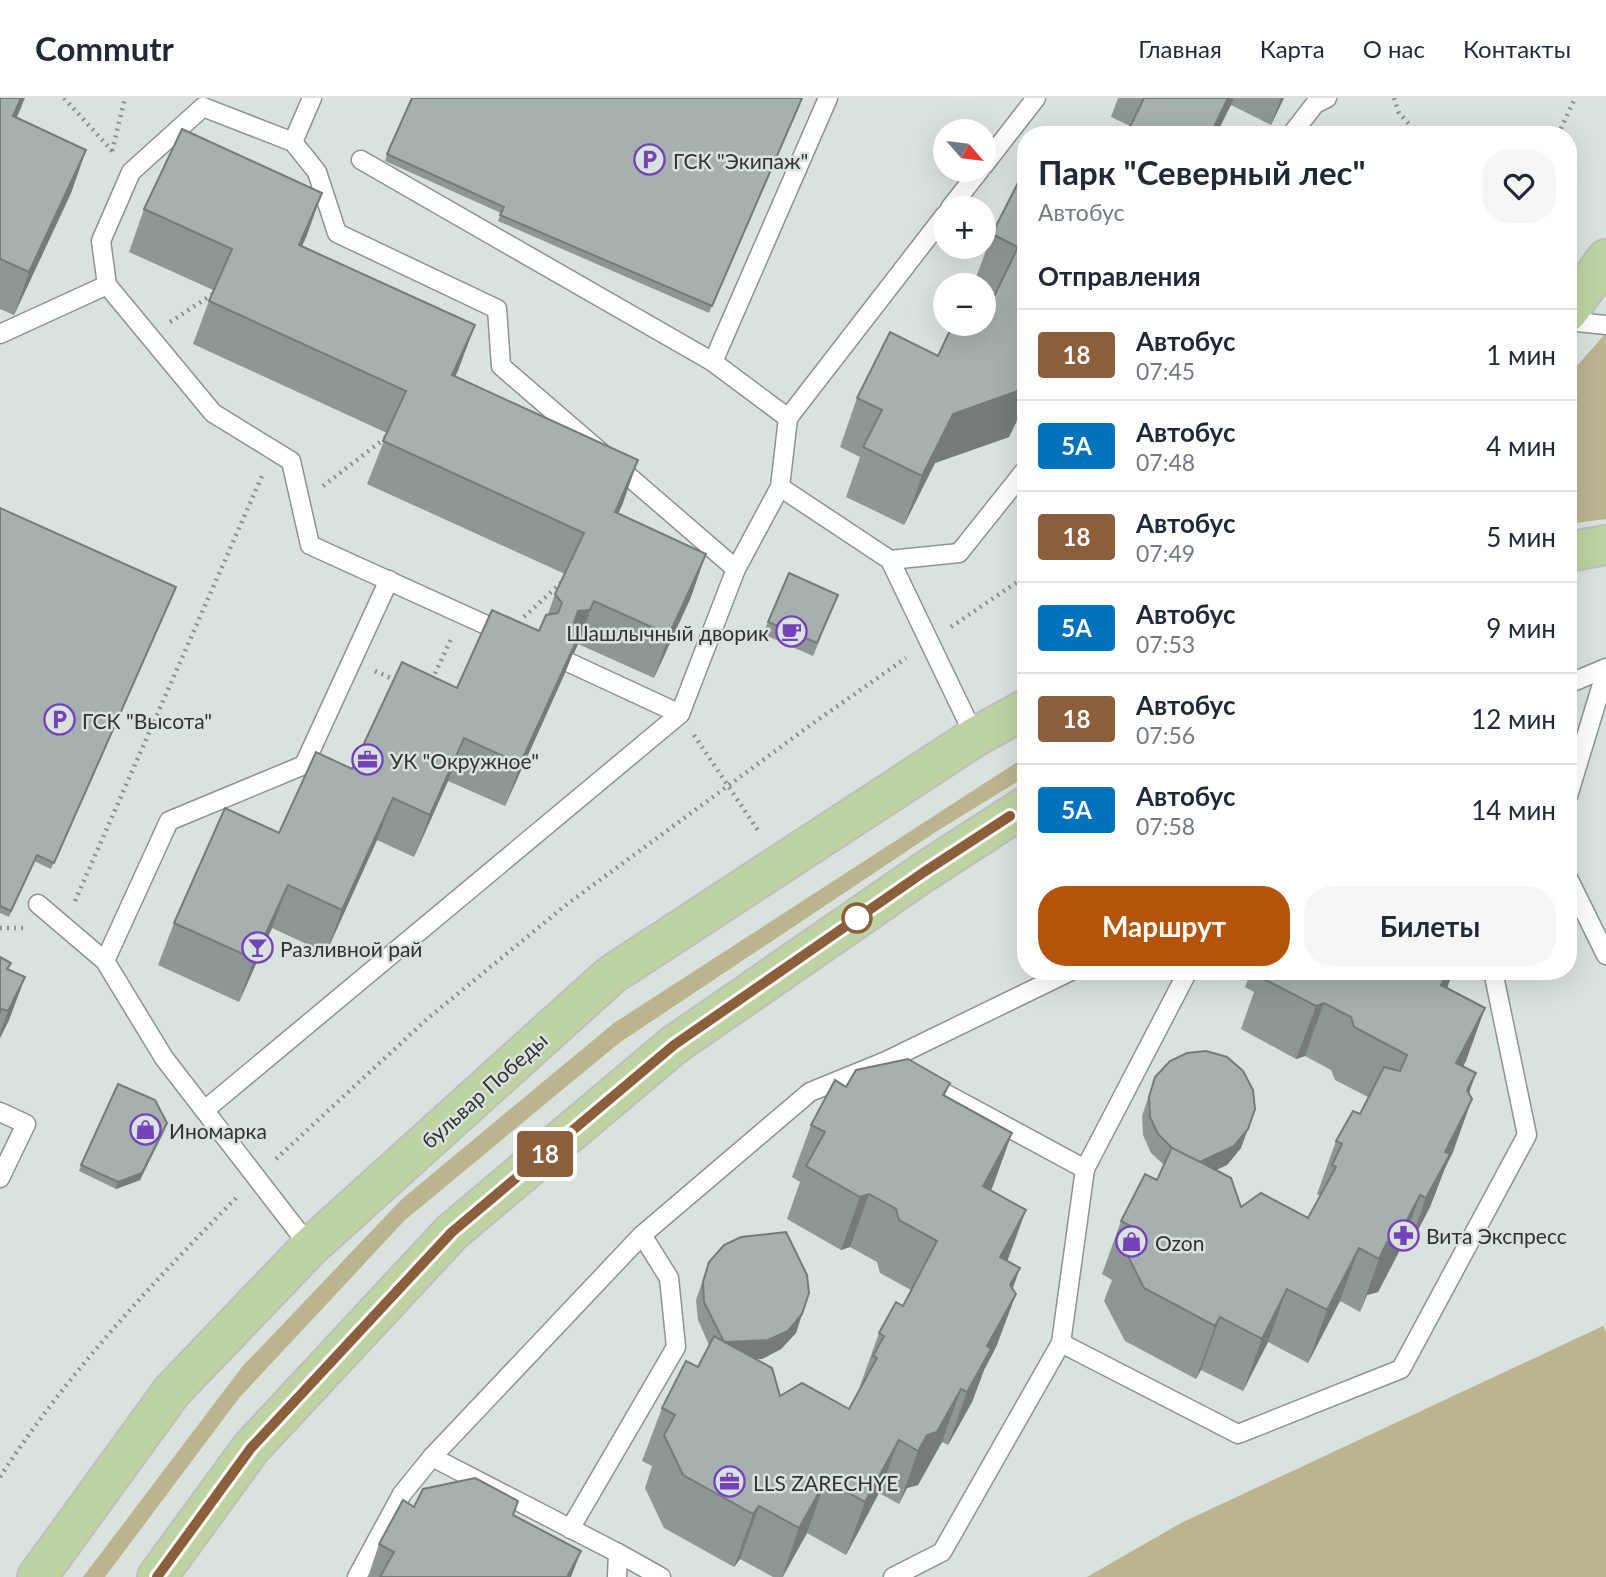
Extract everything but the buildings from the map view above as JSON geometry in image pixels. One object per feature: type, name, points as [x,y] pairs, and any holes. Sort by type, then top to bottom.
[{"type":"main road","points":[[1577,299],[1606,259]]},
{"type":"main road","points":[[1577,550],[1606,545]]},
{"type":"main road","name":"бульвар Победы","points":[[37,1577],[172,1391],[310,1247],[611,975],[975,737],[1017,714]]},
{"type":"main road","points":[[157,1577],[251,1448],[452,1232],[674,1045],[924,872],[1017,812]]},
{"type":"lane","points":[[293,142],[312,98]]},
{"type":"lane","points":[[713,362],[828,98]]},
{"type":"lane","points":[[996,150],[1036,98]]},
{"type":"lane","points":[[1298,126],[1315,104],[1327,98]]},
{"type":"lane","points":[[525,643],[310,545],[291,461],[213,414],[107,285],[101,241],[131,172],[203,107],[293,142],[317,172],[337,233],[497,309],[502,366],[736,569]]},
{"type":"lane","points":[[361,160],[713,362],[788,418]]},
{"type":"lane","points":[[959,196],[971,182]]},
{"type":"lane","points":[[206,1109],[680,714],[736,569],[780,486],[788,418],[933,231]]},
{"type":"lane","points":[[0,334],[107,285]]},
{"type":"lane","points":[[1577,322],[1606,325]]},
{"type":"lane","points":[[890,560],[959,553],[1017,480]]},
{"type":"lane","points":[[780,486],[890,560],[975,737]]},
{"type":"lane","points":[[104,961],[169,821],[304,765],[389,580]]},
{"type":"lane","points":[[570,663],[680,714]]},
{"type":"lane","points":[[1577,680],[1606,669]]},
{"type":"lane","points":[[1577,766],[1606,669]]},
{"type":"lane","points":[[1577,896],[1606,955]]},
{"type":"lane","points":[[38,904],[104,961],[164,1058],[310,1247]]},
{"type":"lane","points":[[357,1577],[402,1494],[432,1457],[642,1235],[810,1092],[886,1061],[1052,980]]},
{"type":"lane","points":[[893,1577],[942,1552],[1060,1343],[1085,1169],[1183,980]]},
{"type":"lane","points":[[1060,1343],[1238,1434],[1401,1369],[1527,1135],[1495,980]]},
{"type":"lane","points":[[886,1061],[1085,1169]]},
{"type":"lane","points":[[0,1112],[26,1124],[0,1178]]},
{"type":"lane","points":[[570,1529],[676,1347],[669,1278],[642,1235]]},
{"type":"lane","points":[[432,1457],[661,1577]]},
{"type":"lane","points":[[617,1577],[618,1553]]},
{"type":"path","points":[[64,98],[131,172]]},
{"type":"path","points":[[112,151],[125,98]]},
{"type":"path","points":[[1394,98],[1399,113],[1411,126]]},
{"type":"path","points":[[1562,126],[1575,98]]},
{"type":"path","points":[[149,336],[216,292]]},
{"type":"path","points":[[301,504],[390,434]]},
{"type":"path","points":[[64,926],[274,450]]},
{"type":"path","points":[[506,634],[568,576]]},
{"type":"path","points":[[0,1477],[78,1371],[158,1278],[257,1176],[427,1019],[566,905],[812,724],[1017,582]]},
{"type":"path","points":[[431,683],[463,614]]},
{"type":"path","points":[[352,660],[401,683]]},
{"type":"path","points":[[680,714],[762,836]]},
{"type":"shaded area","points":[[1606,333],[1606,519],[1577,523],[1577,366]]},
{"type":"shaded area","points":[[1017,762],[1017,782],[934,833],[619,1043],[405,1220],[239,1398],[105,1577],[83,1577],[242,1367],[402,1199],[614,1023]]},
{"type":"shaded area","points":[[1603,1326],[1606,1332],[1606,1577],[1087,1577],[1181,1523]]},
{"type":"bus line","name":"18","points":[[157,1577],[251,1448],[452,1232],[674,1045],[924,872],[1010,816]]},
{"type":"place","name":"ГСК \"Экипаж\"","points":[[650,160]]},
{"type":"place","name":"Шашлычный дворик","points":[[792,632]]},
{"type":"place","name":"ГСК \"Высота\"","points":[[59,720]]},
{"type":"place","name":"УК \"Окружное\"","points":[[367,760]]},
{"type":"place","name":"Разливной рай","points":[[257,948]]},
{"type":"place","name":"Иномарка","points":[[146,1130]]},
{"type":"place","name":"Вита Экспресс","points":[[1403,1235]]},
{"type":"place","name":"Ozon","points":[[1132,1242]]},
{"type":"place","name":"LLS ZARECHYE","points":[[730,1482]]}]
